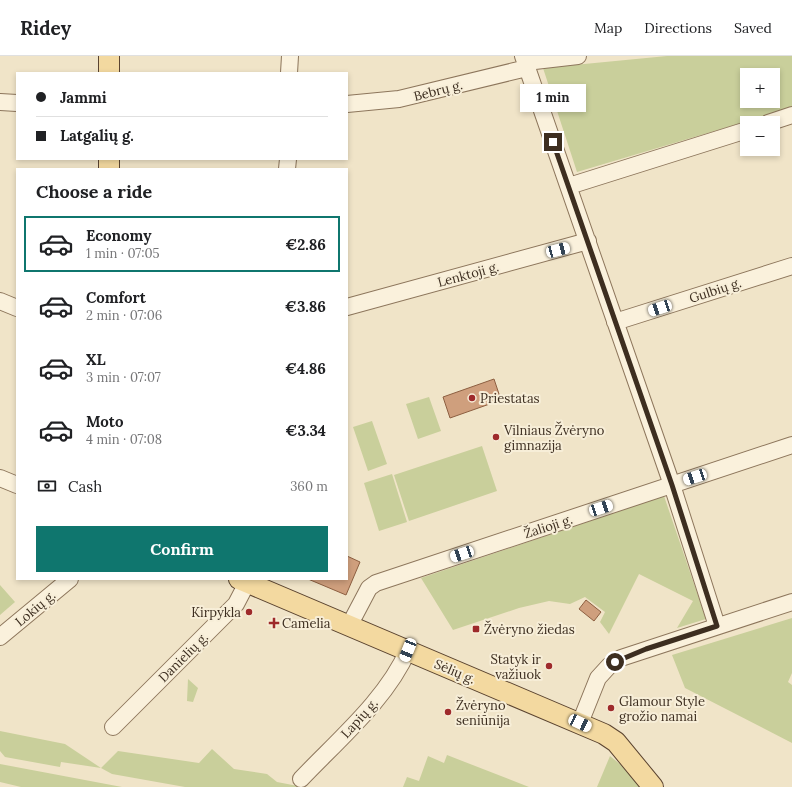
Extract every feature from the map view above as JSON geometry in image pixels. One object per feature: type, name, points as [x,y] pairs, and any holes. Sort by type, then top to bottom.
[{"type":"main road","points":[[109,56],[109,72]]},
{"type":"main road","name":"Sėlių g.","points":[[243,581],[604,734],[616,742],[653,787]]},
{"type":"street","points":[[289,72],[290,56]]},
{"type":"street","name":"Bebrų g.","points":[[348,104],[399,99],[525,62],[578,56]]},
{"type":"street","points":[[525,62],[672,485],[717,626]]},
{"type":"street","points":[[0,102],[16,103]]},
{"type":"street","points":[[780,119],[792,115]]},
{"type":"street","points":[[569,186],[740,132]]},
{"type":"street","name":"Lenktoji g.","points":[[348,307],[588,241]]},
{"type":"street","name":"Gulbių g.","points":[[616,322],[792,266]]},
{"type":"street","points":[[0,301],[16,308]]},
{"type":"street","name":"Žalioji g.","points":[[349,626],[369,588],[376,583],[792,445]]},
{"type":"street","points":[[0,478],[16,485]]},
{"type":"street","name":"Lokių g.","points":[[0,637],[69,580]]},
{"type":"street","name":"Danielių g.","points":[[114,728],[236,604],[243,581]]},
{"type":"street","points":[[580,723],[594,685],[609,666],[621,658],[792,602]]},
{"type":"street","name":"Lapių g.","points":[[301,779],[378,697],[402,662],[408,650]]},
{"type":"green space","points":[[667,56],[792,56],[792,108],[765,116],[740,116],[740,123],[577,172],[543,68]]},
{"type":"green space","points":[[429,397],[441,431],[418,439],[406,404]]},
{"type":"green space","points":[[372,421],[387,464],[368,471],[353,427]]},
{"type":"green space","points":[[482,446],[497,491],[409,521],[394,475]]},
{"type":"green space","points":[[392,474],[407,522],[379,531],[364,483]]},
{"type":"green space","points":[[664,496],[706,619],[677,628],[693,601],[639,574],[609,634],[600,622],[605,612],[585,597],[570,604],[549,601],[519,608],[453,630],[421,578]]},
{"type":"green space","points":[[0,585],[15,602],[0,615]]},
{"type":"green space","points":[[792,618],[792,673],[788,682],[792,685],[792,743],[685,688],[672,655]]},
{"type":"green space","points":[[188,679],[198,688],[193,702],[187,701]]},
{"type":"green space","points":[[0,731],[65,744],[101,768],[61,762],[60,767],[5,757],[0,751]]},
{"type":"green space","points":[[212,749],[234,769],[267,774],[277,782],[303,787],[185,787],[112,774],[101,768],[118,751],[199,763]]},
{"type":"green space","points":[[447,755],[529,787],[403,787],[407,777],[419,781],[428,756],[444,763]]},
{"type":"green space","points":[[610,756],[621,765],[640,787],[597,787]]},
{"type":"green space","points":[[0,764],[122,787],[21,787],[0,782]]},
{"type":"building","name":"Priestatas","points":[[494,379],[501,400],[450,418],[443,397]]},
{"type":"building","points":[[348,556],[360,562],[346,595],[310,580],[348,580]]},
{"type":"building","points":[[586,600],[601,612],[594,621],[579,609]]},
{"type":"place","name":"Priestatas","points":[[472,398]]},
{"type":"place","name":"Vilniaus Žvėryno gimnazija","points":[[496,437]]},
{"type":"place","name":"Kirpykla","points":[[249,612]]},
{"type":"place","name":"Camelia","points":[[274,623]]},
{"type":"place","name":"Žvėryno žiedas","points":[[476,629]]},
{"type":"place","name":"Statyk ir važiuok","points":[[549,666]]},
{"type":"place","name":"Glamour Style grožio namai","points":[[611,708]]},
{"type":"place","name":"Žvėryno seniūnija","points":[[448,712]]},
{"type":"route","points":[[553,142],[672,485],[717,626],[646,649],[621,658],[615,662]]}]
